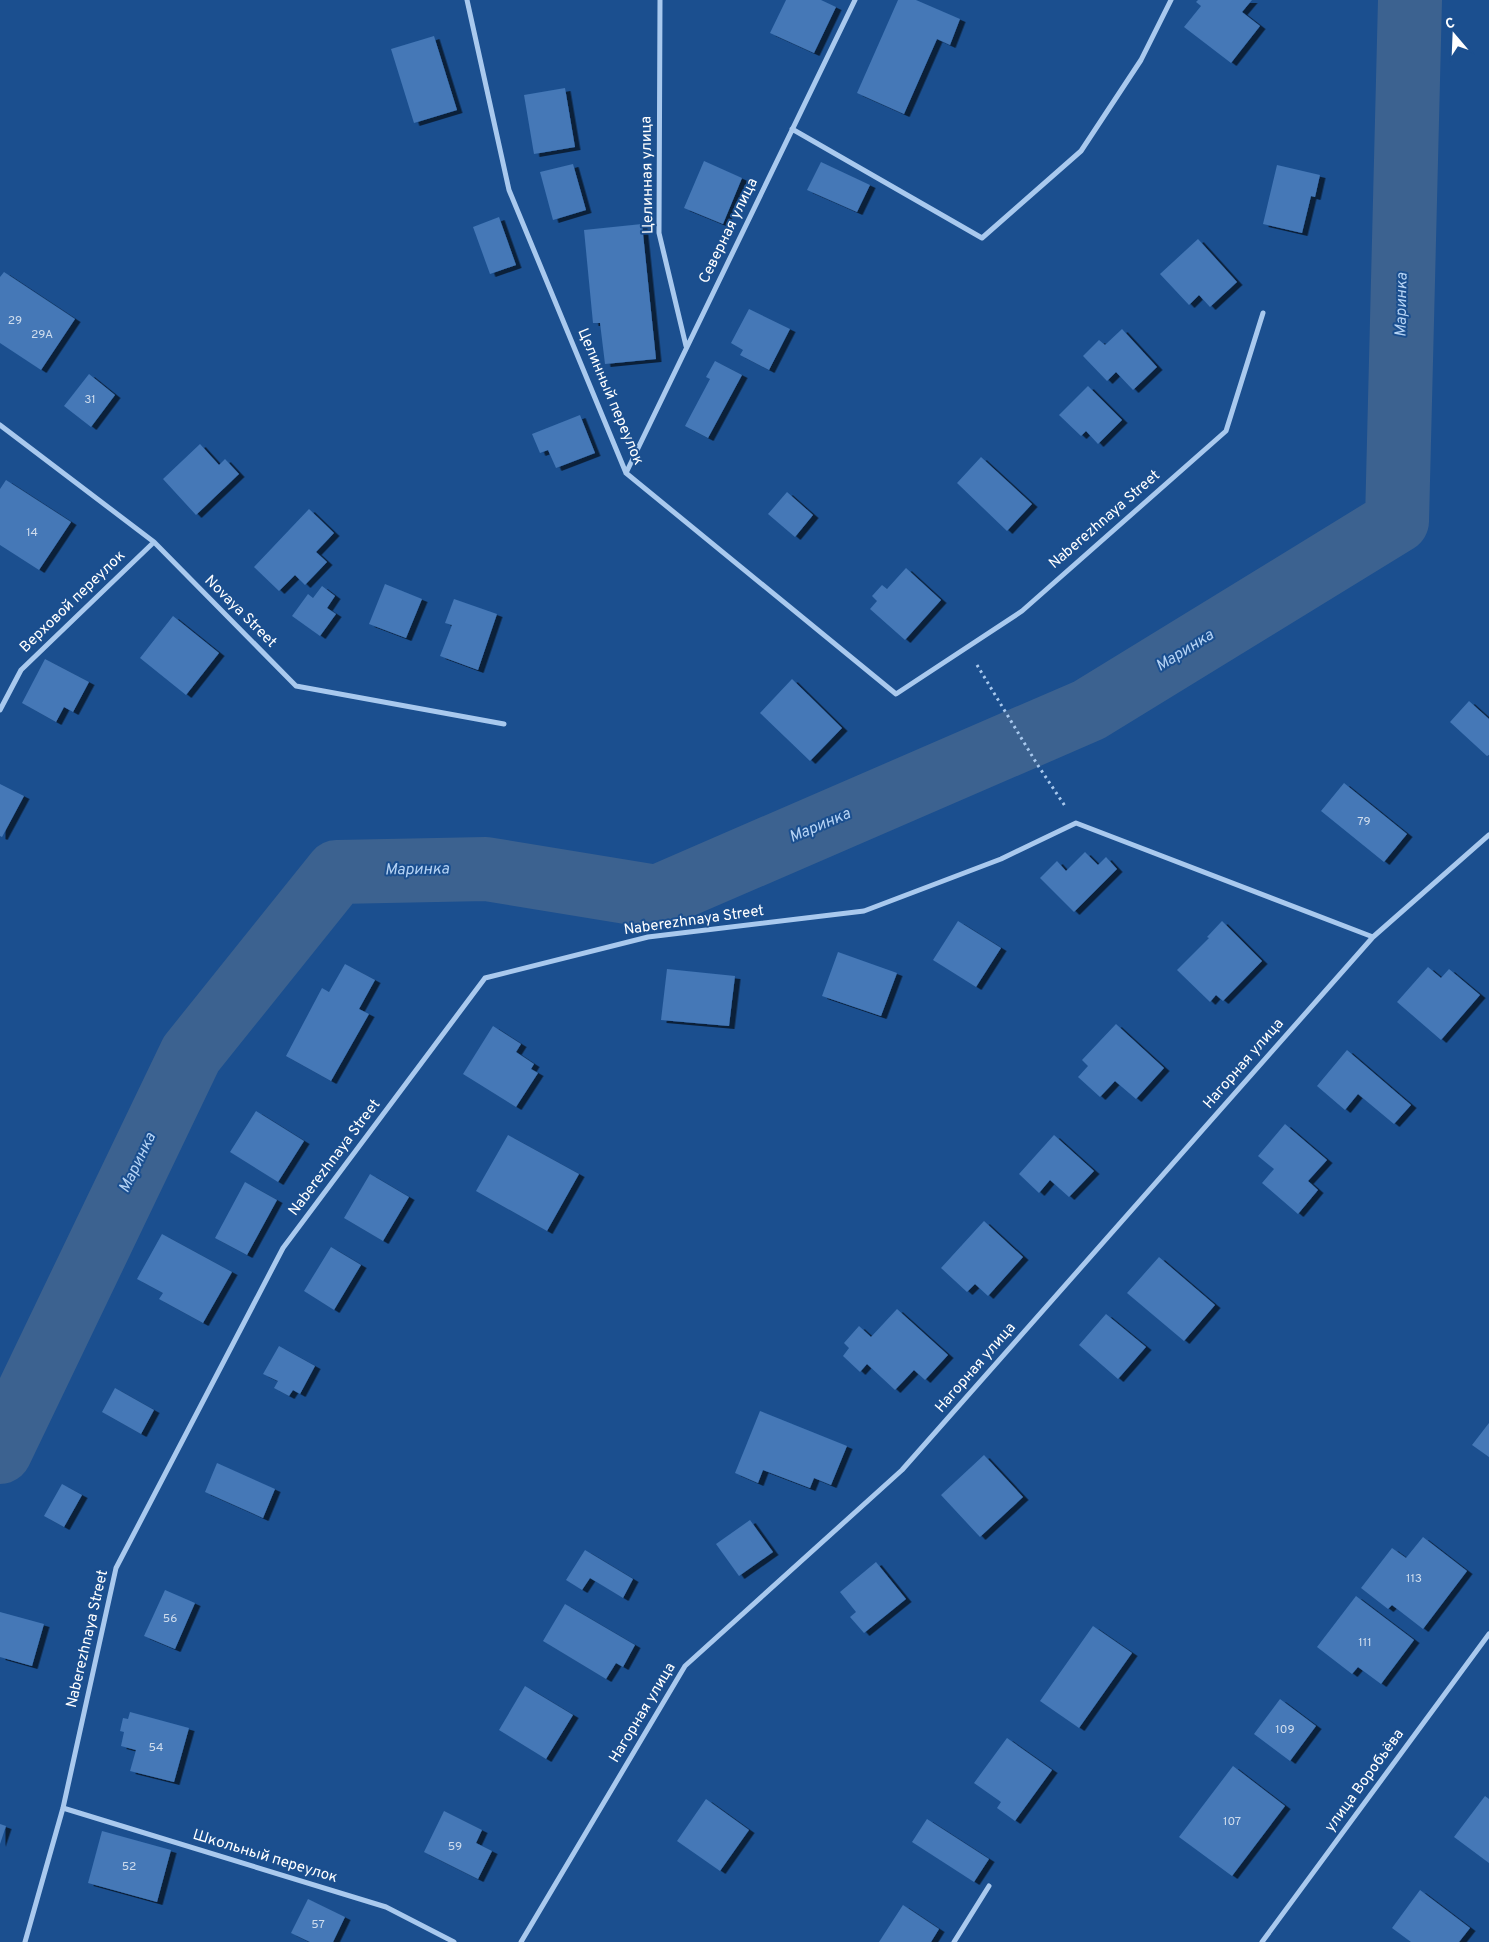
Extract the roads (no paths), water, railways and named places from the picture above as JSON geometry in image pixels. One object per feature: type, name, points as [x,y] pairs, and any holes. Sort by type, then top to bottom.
[{"type":"street","name":"Целинный переулок","points":[[467,0],[509,190],[626,473],[896,694]]},
{"type":"street","name":"Целинная улица","points":[[660,0],[659,233],[686,347]]},
{"type":"street","name":"Северная улица","points":[[626,473],[855,0]]},
{"type":"street","points":[[792,129],[982,238],[1081,152],[1141,60],[1171,0]]},
{"type":"street","name":"Naberezhnaya Street","points":[[896,694],[1022,611],[1226,431],[1263,313]]},
{"type":"street","name":"Novaya Street","points":[[0,425],[154,542],[296,686],[504,724]]},
{"type":"street","name":"Верховой переулок","points":[[0,710],[21,670],[154,542]]},
{"type":"street","name":"Naberezhnaya Street","points":[[25,1942],[63,1808],[116,1568],[283,1248],[485,978],[648,937],[864,910],[1001,859],[1076,823],[1373,937]]},
{"type":"street","name":"Нагорная улица","points":[[521,1942],[685,1666],[902,1470],[1373,937],[1489,835]]},
{"type":"street","name":"улица Воробьёва","points":[[1262,1942],[1489,1634]]},
{"type":"street","name":"Школьный переулок","points":[[63,1808],[386,1907],[454,1942]]},
{"type":"street","points":[[954,1942],[989,1886]]},
{"type":"waterway","name":"Маринка","points":[[0,1452],[191,1054],[337,872],[486,869],[657,897],[1089,710],[1397,521],[1410,0]]}]
